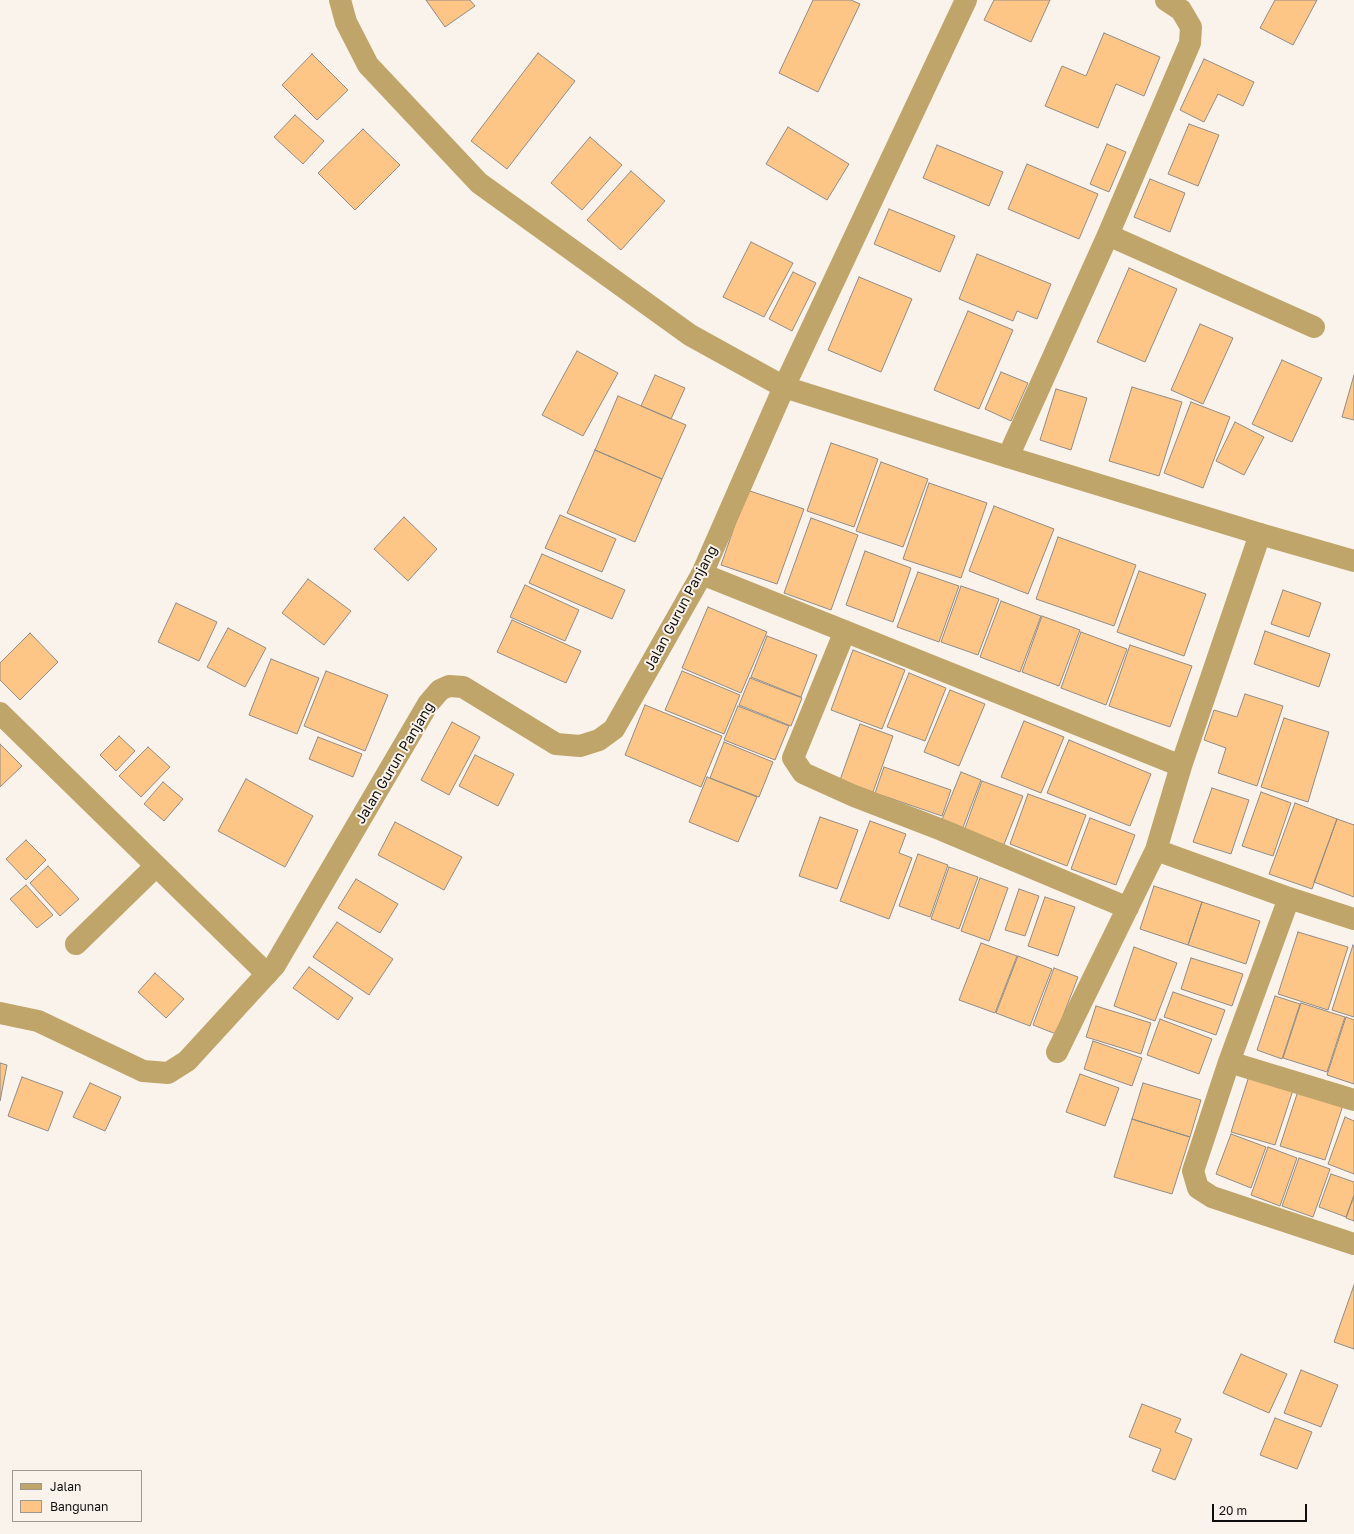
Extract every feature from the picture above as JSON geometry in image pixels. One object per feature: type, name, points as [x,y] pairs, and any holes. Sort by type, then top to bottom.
[{"type":"street","points":[[340,0],[346,22],[368,65],[479,183],[690,335],[784,387],[1354,562]]},
{"type":"street","name":"Jalan Gurun Panjang","points":[[0,1013],[38,1021],[143,1071],[168,1073],[187,1062],[275,965],[428,704],[440,690],[449,686],[463,687],[556,744],[580,746],[599,740],[614,729],[702,574],[784,387],[966,0]]},
{"type":"street","points":[[1008,457],[1108,236],[1190,43],[1191,26],[1181,10],[1166,0]]},
{"type":"street","points":[[1108,236],[1314,327]]},
{"type":"street","points":[[1057,1052],[1156,850],[1180,766],[1260,534]]},
{"type":"street","points":[[702,574],[1180,766]]},
{"type":"street","points":[[845,631],[793,758],[803,773],[854,796],[942,830],[1128,908]]},
{"type":"street","points":[[0,713],[267,974]]},
{"type":"street","points":[[1156,850],[1289,898],[1354,919]]},
{"type":"street","points":[[76,944],[156,866]]},
{"type":"street","points":[[1289,898],[1229,1062],[1193,1171],[1198,1188],[1212,1197],[1354,1244]]},
{"type":"street","points":[[1229,1062],[1354,1100]]},
{"type":"building","points":[[426,0],[470,0],[475,6],[445,27]]},
{"type":"building","points":[[813,0],[851,0],[860,4],[818,92],[779,73]]},
{"type":"building","points":[[994,0],[1050,0],[1031,42],[984,20]]},
{"type":"building","points":[[1275,0],[1317,0],[1293,45],[1260,28]]},
{"type":"building","points":[[1104,33],[1160,57],[1144,96],[1116,84],[1098,128],[1045,106],[1062,66],[1086,76]]},
{"type":"building","points":[[538,53],[575,81],[507,169],[471,141]]},
{"type":"building","points":[[312,54],[348,90],[317,120],[282,85]]},
{"type":"building","points":[[1204,59],[1254,82],[1243,106],[1218,94],[1204,122],[1180,110]]},
{"type":"building","points":[[295,115],[324,141],[303,164],[274,137]]},
{"type":"building","points":[[1189,124],[1219,135],[1198,186],[1168,174]]},
{"type":"building","points":[[788,127],[849,164],[827,200],[766,164]]},
{"type":"building","points":[[363,129],[400,165],[355,210],[318,173]]},
{"type":"building","points":[[590,137],[622,165],[582,210],[551,183]]},
{"type":"building","points":[[1107,144],[1126,152],[1109,192],[1090,184]]},
{"type":"building","points":[[937,145],[1003,172],[989,206],[923,178]]},
{"type":"building","points":[[1027,164],[1098,194],[1079,239],[1008,209]]},
{"type":"building","points":[[631,171],[665,201],[621,250],[587,220]]},
{"type":"building","points":[[1150,179],[1185,193],[1170,232],[1134,217]]},
{"type":"building","points":[[889,209],[955,236],[940,272],[874,244]]},
{"type":"building","points":[[751,242],[793,263],[764,317],[723,297]]},
{"type":"building","points":[[977,254],[1051,284],[1037,319],[1017,311],[1013,321],[959,299]]},
{"type":"building","points":[[1129,268],[1177,289],[1145,362],[1097,342]]},
{"type":"building","points":[[793,272],[816,283],[792,331],[769,319]]},
{"type":"building","points":[[859,277],[912,299],[881,372],[828,350]]},
{"type":"building","points":[[968,311],[1013,330],[979,409],[934,390]]},
{"type":"building","points":[[1200,324],[1233,338],[1203,404],[1171,390]]},
{"type":"building","points":[[577,351],[618,373],[583,436],[542,415]]},
{"type":"building","points":[[1282,360],[1322,378],[1292,442],[1252,424]]},
{"type":"building","points":[[1001,372],[1028,383],[1011,421],[985,409]]},
{"type":"building","points":[[655,375],[685,388],[671,419],[641,406]]},
{"type":"building","points":[[1354,375],[1354,420],[1342,417]]},
{"type":"building","points":[[1132,387],[1182,402],[1159,476],[1109,461]]},
{"type":"building","points":[[1056,389],[1087,398],[1071,450],[1040,440]]},
{"type":"building","points":[[618,396],[686,425],[662,479],[595,450]]},
{"type":"building","points":[[1191,402],[1230,417],[1203,488],[1164,473]]},
{"type":"building","points":[[1235,422],[1264,437],[1244,475],[1216,461]]},
{"type":"building","points":[[831,443],[878,459],[854,527],[807,511]]},
{"type":"building","points":[[595,450],[662,479],[635,542],[567,513]]},
{"type":"building","points":[[881,462],[928,479],[903,547],[856,531]]},
{"type":"building","points":[[929,483],[987,503],[961,578],[903,559]]},
{"type":"building","points":[[747,490],[804,509],[777,584],[721,565]]},
{"type":"building","points":[[994,506],[1054,529],[1028,594],[969,571]]},
{"type":"building","points":[[560,515],[616,539],[602,572],[545,548]]},
{"type":"building","points":[[404,517],[437,549],[408,581],[374,549]]},
{"type":"building","points":[[811,518],[858,535],[831,610],[784,593]]},
{"type":"building","points":[[1058,537],[1136,565],[1114,626],[1036,599]]},
{"type":"building","points":[[865,551],[911,568],[893,622],[846,605]]},
{"type":"building","points":[[542,554],[625,590],[612,619],[529,583]]},
{"type":"building","points":[[1139,571],[1206,594],[1184,656],[1117,632]]},
{"type":"building","points":[[918,572],[959,586],[939,642],[897,627]]},
{"type":"building","points":[[308,579],[351,611],[324,645],[282,613]]},
{"type":"building","points":[[525,585],[579,610],[565,641],[510,617]]},
{"type":"building","points":[[961,586],[999,599],[978,655],[941,642]]},
{"type":"building","points":[[1283,590],[1321,603],[1309,637],[1271,624]]},
{"type":"building","points":[[1001,601],[1041,616],[1020,672],[980,657]]},
{"type":"building","points":[[176,603],[217,622],[199,661],[158,642]]},
{"type":"building","points":[[708,607],[767,632],[741,693],[682,668]]},
{"type":"building","points":[[1042,616],[1080,630],[1059,686],[1022,672]]},
{"type":"building","points":[[512,620],[581,651],[566,683],[497,652]]},
{"type":"building","points":[[228,628],[266,648],[245,687],[207,667]]},
{"type":"building","points":[[1265,631],[1330,654],[1319,687],[1254,664]]},
{"type":"building","points":[[1081,632],[1127,649],[1106,705],[1061,688]]},
{"type":"building","points":[[30,633],[58,662],[20,700],[0,680],[0,663]]},
{"type":"building","points":[[767,636],[817,655],[801,697],[751,677]]},
{"type":"building","points":[[1130,645],[1192,666],[1170,727],[1109,706]]},
{"type":"building","points":[[853,650],[905,670],[882,729],[831,710]]},
{"type":"building","points":[[271,659],[319,678],[297,734],[249,715]]},
{"type":"building","points":[[326,671],[388,695],[365,751],[304,726]]},
{"type":"building","points":[[682,671],[740,695],[724,734],[665,710]]},
{"type":"building","points":[[909,673],[946,688],[925,741],[887,727]]},
{"type":"building","points":[[750,678],[802,698],[791,726],[739,705]]},
{"type":"building","points":[[950,690],[985,704],[959,766],[924,752]]},
{"type":"building","points":[[1245,694],[1283,706],[1257,786],[1218,773],[1226,748],[1204,740],[1214,710],[1237,717]]},
{"type":"building","points":[[645,705],[722,736],[701,787],[625,755]]},
{"type":"building","points":[[738,706],[789,726],[775,760],[724,740]]},
{"type":"building","points":[[1284,718],[1329,732],[1308,802],[1261,787]]},
{"type":"building","points":[[1024,721],[1064,737],[1041,793],[1001,777]]},
{"type":"building","points":[[452,722],[480,737],[449,795],[421,780]]},
{"type":"building","points":[[860,724],[893,736],[873,792],[840,780]]},
{"type":"building","points":[[119,736],[135,751],[116,771],[100,755]]},
{"type":"building","points":[[318,737],[362,754],[353,777],[309,759]]},
{"type":"building","points":[[1069,740],[1151,774],[1130,826],[1047,793]]},
{"type":"building","points":[[724,742],[773,762],[759,797],[710,778]]},
{"type":"building","points":[[0,744],[22,766],[0,787]]},
{"type":"building","points":[[148,747],[170,767],[141,797],[119,776]]},
{"type":"building","points":[[475,755],[514,774],[498,806],[459,786]]},
{"type":"building","points":[[884,767],[951,790],[942,816],[875,793]]},
{"type":"building","points":[[961,772],[981,780],[962,830],[941,822]]},
{"type":"building","points":[[707,777],[757,797],[738,842],[689,822]]},
{"type":"building","points":[[246,779],[313,816],[285,867],[218,831]]},
{"type":"building","points":[[982,781],[1023,796],[1003,847],[964,831]]},
{"type":"building","points":[[163,782],[183,799],[164,821],[144,804]]},
{"type":"building","points":[[1212,788],[1249,800],[1231,854],[1193,842]]},
{"type":"building","points":[[1261,792],[1291,803],[1273,856],[1242,846]]},
{"type":"building","points":[[1028,794],[1086,815],[1067,866],[1010,844]]},
{"type":"building","points":[[1295,803],[1337,819],[1312,889],[1269,874]]},
{"type":"building","points":[[820,817],[858,830],[837,889],[799,876]]},
{"type":"building","points":[[1090,818],[1135,835],[1116,885],[1071,869]]},
{"type":"building","points":[[1337,819],[1354,825],[1354,897],[1314,882]]},
{"type":"building","points":[[870,821],[906,834],[899,853],[912,858],[889,919],[840,901]]},
{"type":"building","points":[[395,822],[462,857],[444,890],[378,855]]},
{"type":"building","points":[[26,840],[46,860],[26,880],[6,859]]},
{"type":"building","points":[[918,854],[948,865],[930,917],[899,906]]},
{"type":"building","points":[[48,866],[79,899],[60,916],[30,883]]},
{"type":"building","points":[[949,867],[978,877],[959,929],[931,919]]},
{"type":"building","points":[[980,878],[1008,888],[989,941],[961,931]]},
{"type":"building","points":[[356,879],[398,904],[380,933],[338,908]]},
{"type":"building","points":[[26,885],[53,915],[37,928],[10,899]]},
{"type":"building","points":[[1154,886],[1202,902],[1188,945],[1140,929]]},
{"type":"building","points":[[1019,889],[1039,896],[1025,936],[1005,930]]},
{"type":"building","points":[[1045,897],[1075,907],[1058,956],[1028,946]]},
{"type":"building","points":[[1202,902],[1260,921],[1246,964],[1188,945]]},
{"type":"building","points":[[337,922],[393,959],[369,995],[313,957]]},
{"type":"building","points":[[1298,932],[1348,947],[1328,1010],[1278,994]]},
{"type":"building","points":[[981,943],[1017,956],[995,1013],[959,1000]]},
{"type":"building","points":[[1353,945],[1354,946],[1354,1017],[1332,1010]]},
{"type":"building","points":[[1134,947],[1177,963],[1155,1021],[1114,1006]]},
{"type":"building","points":[[1018,956],[1052,969],[1030,1026],[996,1013]]},
{"type":"building","points":[[1191,958],[1243,974],[1232,1006],[1181,989]]},
{"type":"building","points":[[309,967],[353,998],[338,1020],[293,988]]},
{"type":"building","points":[[1054,968],[1078,977],[1056,1034],[1033,1025]]},
{"type":"building","points":[[155,973],[184,999],[166,1018],[138,992]]},
{"type":"building","points":[[1173,992],[1225,1010],[1216,1035],[1164,1017]]},
{"type":"building","points":[[1275,996],[1300,1004],[1282,1059],[1257,1050]]},
{"type":"building","points":[[1301,1003],[1345,1017],[1327,1072],[1283,1058]]},
{"type":"building","points":[[1096,1006],[1151,1023],[1141,1054],[1086,1037]]},
{"type":"building","points":[[1346,1017],[1354,1020],[1354,1084],[1327,1075]]},
{"type":"building","points":[[1160,1019],[1212,1039],[1199,1074],[1147,1055]]},
{"type":"building","points":[[1093,1041],[1142,1058],[1132,1086],[1084,1069]]},
{"type":"building","points":[[0,1063],[7,1065],[0,1101]]},
{"type":"building","points":[[1250,1073],[1294,1087],[1275,1145],[1231,1132]]},
{"type":"building","points":[[1080,1074],[1119,1088],[1105,1126],[1066,1112]]},
{"type":"building","points":[[22,1077],[63,1092],[48,1131],[8,1116]]},
{"type":"building","points":[[90,1083],[121,1097],[105,1131],[73,1117]]},
{"type":"building","points":[[1143,1083],[1201,1100],[1190,1137],[1132,1119]]},
{"type":"building","points":[[1299,1088],[1344,1102],[1325,1160],[1280,1146]]},
{"type":"building","points":[[1345,1117],[1354,1121],[1354,1174],[1328,1164]]},
{"type":"building","points":[[1132,1119],[1190,1137],[1172,1194],[1114,1177]]},
{"type":"building","points":[[1231,1134],[1266,1147],[1251,1188],[1216,1174]]},
{"type":"building","points":[[1268,1147],[1297,1158],[1280,1206],[1251,1195]]},
{"type":"building","points":[[1299,1158],[1330,1169],[1313,1217],[1282,1206]]},
{"type":"building","points":[[1331,1174],[1354,1182],[1354,1195],[1346,1217],[1319,1207]]},
{"type":"building","points":[[1354,1196],[1354,1221],[1346,1218]]},
{"type":"building","points":[[1354,1285],[1354,1349],[1334,1342]]},
{"type":"building","points":[[1241,1354],[1287,1374],[1269,1413],[1223,1393]]},
{"type":"building","points":[[1301,1370],[1338,1385],[1321,1427],[1284,1413]]},
{"type":"building","points":[[1142,1404],[1181,1419],[1175,1432],[1192,1439],[1175,1480],[1152,1471],[1161,1449],[1129,1437]]},
{"type":"building","points":[[1275,1418],[1312,1432],[1297,1469],[1260,1455]]}]
